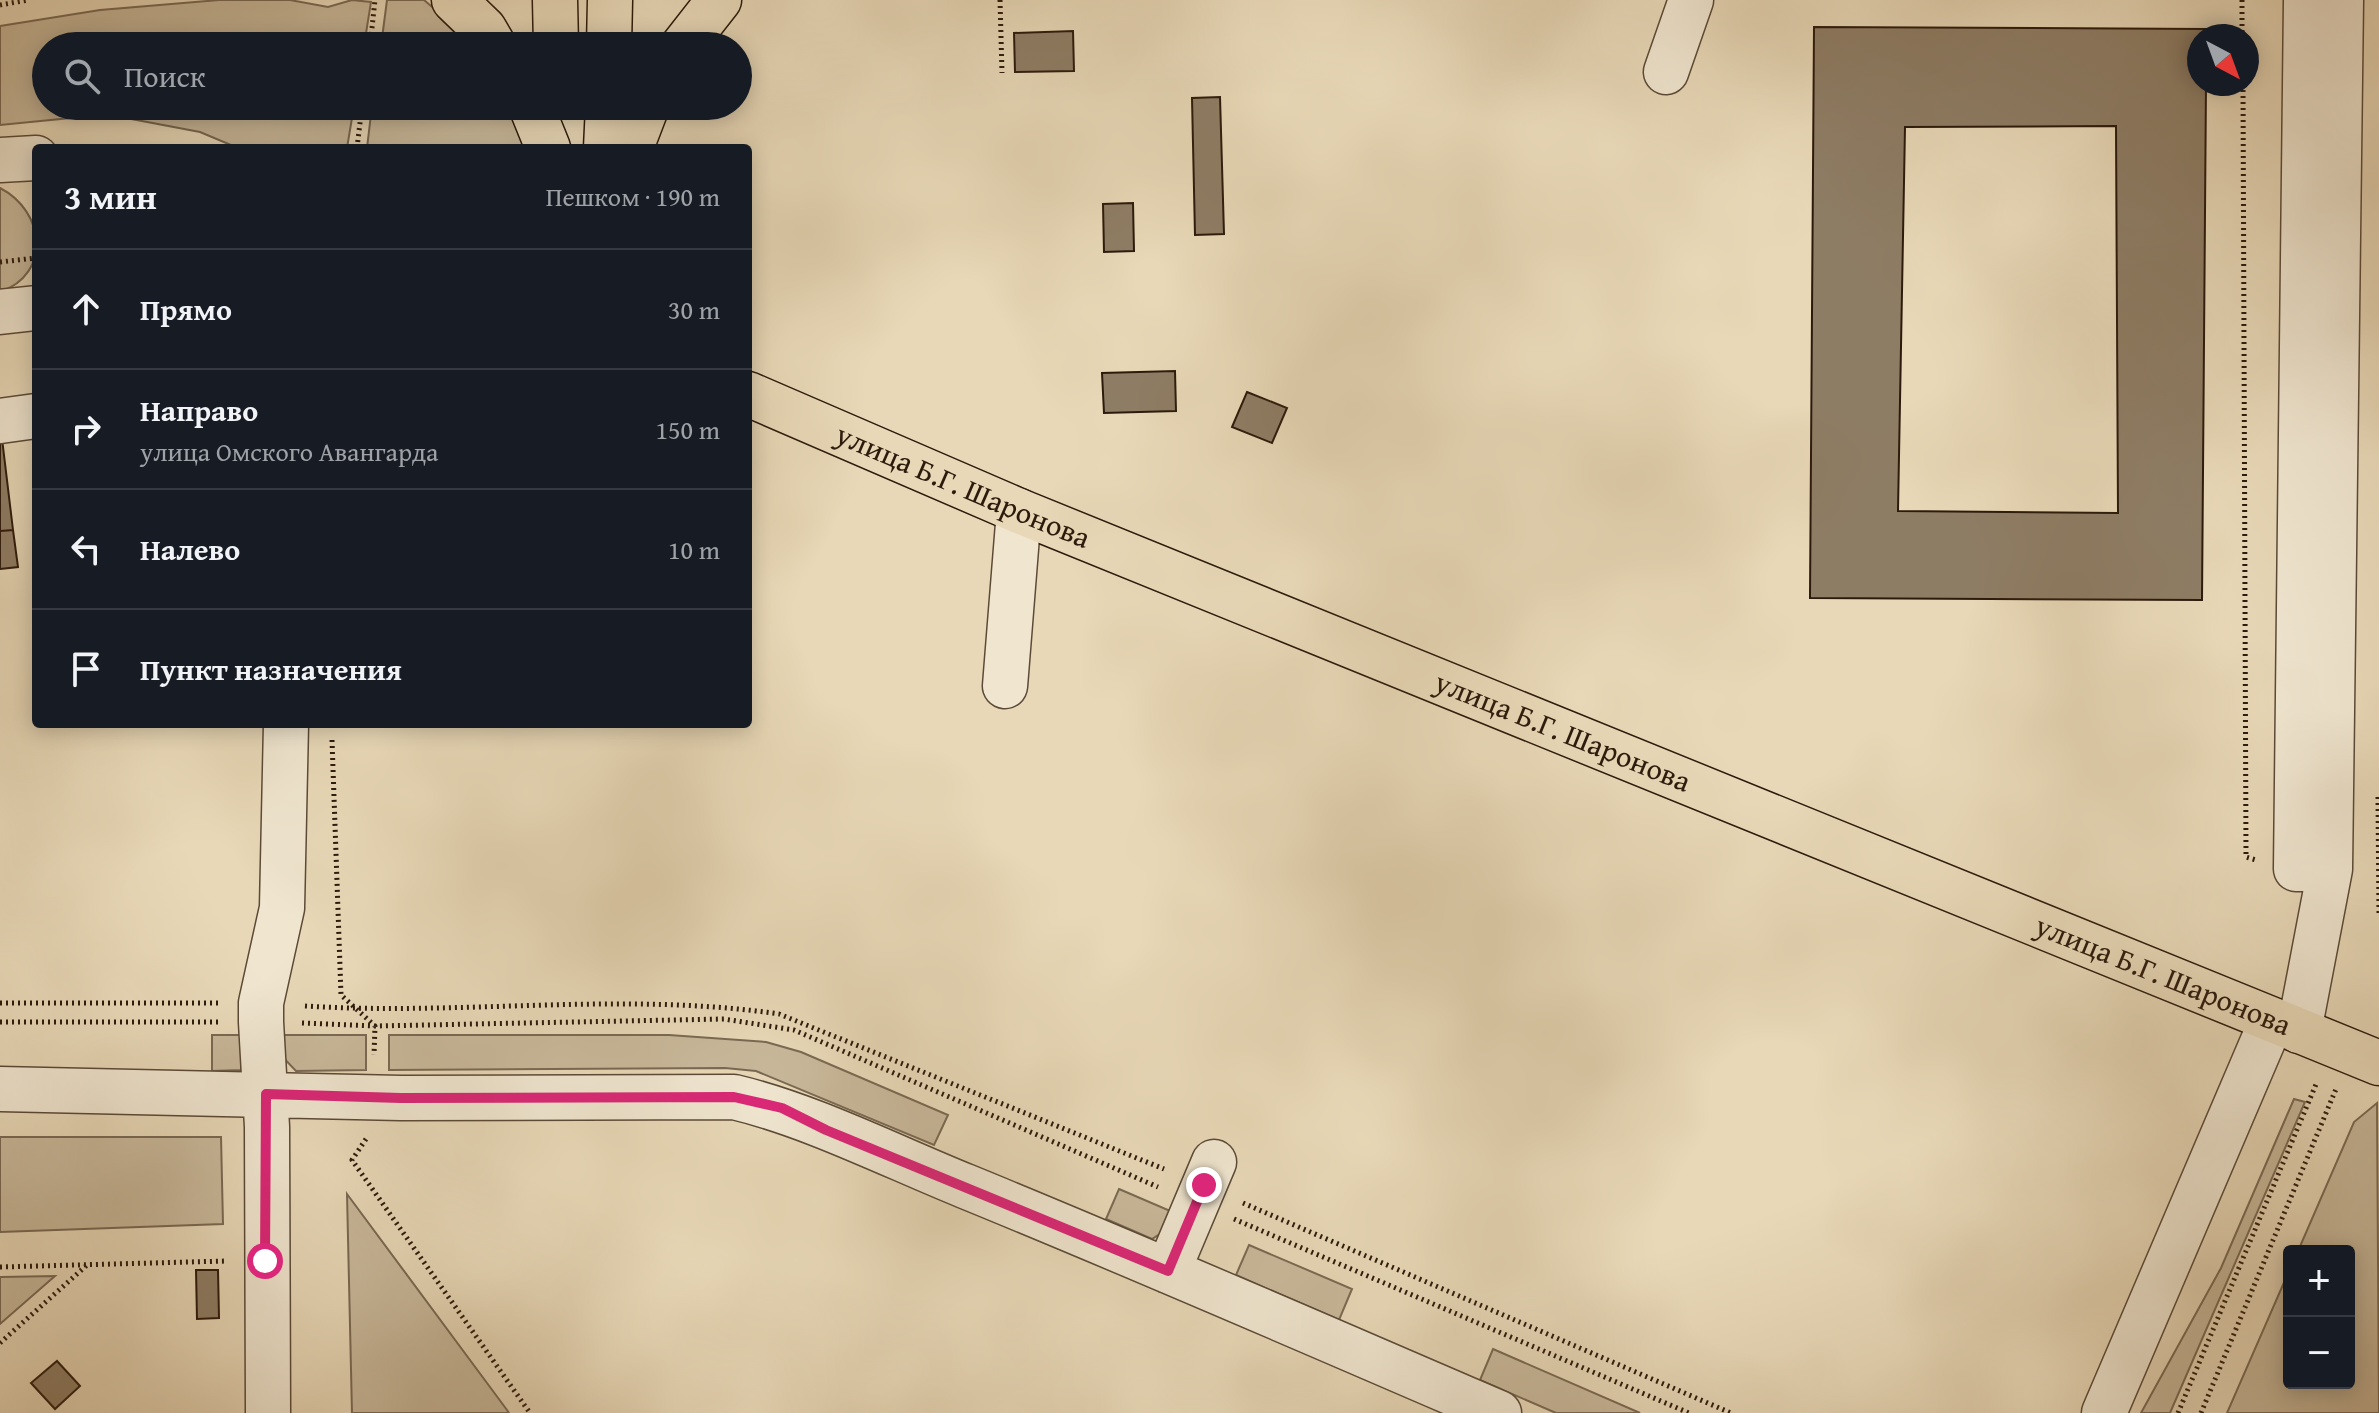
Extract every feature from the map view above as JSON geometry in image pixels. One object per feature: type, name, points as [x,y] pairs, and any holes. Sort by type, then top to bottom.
[{"type":"main road","points":[[454,0],[486,32]]},
{"type":"main road","points":[[555,0],[556,32]]},
{"type":"main road","points":[[609,32],[610,0]]},
{"type":"main road","points":[[694,32],[719,0]]},
{"type":"main road","points":[[537,120],[546,144]]},
{"type":"main road","points":[[560,120],[562,144]]},
{"type":"main road","points":[[606,144],[607,120]]},
{"type":"main road","points":[[633,144],[642,120]]},
{"type":"main road","name":"улица Б.Г. Шаронова","points":[[752,396],[1019,511],[2327,1042]]},
{"type":"street","points":[[1666,72],[1691,0]]},
{"type":"street","points":[[2104,1413],[2327,1042],[2313,869],[2306,0]]},
{"type":"street","points":[[2313,869],[2341,0]]},
{"type":"street","points":[[0,160],[32,158]]},
{"type":"street","points":[[0,312],[32,308]]},
{"type":"street","points":[[0,421],[32,417]]},
{"type":"street","points":[[1005,686],[1019,511]]},
{"type":"street","points":[[268,1413],[266,1094],[261,1003],[282,908],[286,728]]},
{"type":"street","points":[[0,1089],[401,1098],[734,1097],[782,1108],[826,1130],[1168,1271],[1499,1413]]},
{"type":"street","points":[[1168,1271],[1214,1162]]},
{"type":"path","points":[[0,5],[28,0]]},
{"type":"path","points":[[372,32],[375,0]]},
{"type":"path","points":[[1000,0],[1002,73]]},
{"type":"path","points":[[2242,0],[2242,24]]},
{"type":"path","points":[[2243,96],[2246,857],[2313,869]]},
{"type":"path","points":[[357,144],[360,120]]},
{"type":"path","points":[[0,262],[32,258]]},
{"type":"path","points":[[332,728],[341,995],[375,1026]]},
{"type":"path","points":[[2178,1413],[2327,1042]]},
{"type":"path","points":[[2201,1413],[2327,1042]]},
{"type":"path","points":[[367,1137],[352,1160],[530,1413]]},
{"type":"path","points":[[0,1267],[265,1261]]},
{"type":"path","points":[[0,1343],[88,1265]]},
{"type":"shaded area","points":[[219,0],[290,0],[328,7],[352,0],[371,2],[366,32],[32,32],[32,120],[51,120],[0,125],[0,26],[100,10]]},
{"type":"shaded area","points":[[387,0],[424,0],[462,32],[383,32]]},
{"type":"shaded area","points":[[137,120],[352,120],[348,144],[228,144],[200,132]]},
{"type":"shaded area","points":[[370,120],[522,120],[528,144],[367,144]]},
{"type":"shaded area","points":[[0,188],[15,198],[32,224],[32,263],[17,283],[0,292]]},
{"type":"shaded area","points":[[212,1035],[241,1035],[241,1070],[212,1071]]},
{"type":"shaded area","points":[[277,1035],[366,1035],[366,1070],[296,1071],[277,1051]]},
{"type":"shaded area","points":[[389,1035],[669,1035],[766,1042],[801,1052],[948,1115],[934,1145],[756,1071],[725,1068],[389,1070]]},
{"type":"shaded area","points":[[2294,1099],[2305,1102],[2170,1413],[2141,1413],[2221,1268]]},
{"type":"shaded area","points":[[2377,1103],[2379,1413],[2227,1413],[2283,1285],[2283,1389],[2355,1389],[2355,1245],[2301,1245],[2354,1122]]},
{"type":"shaded area","points":[[0,1137],[221,1137],[223,1224],[0,1232]]},
{"type":"shaded area","points":[[1119,1189],[1175,1213],[1169,1228],[1152,1239],[1106,1219]]},
{"type":"shaded area","points":[[347,1194],[507,1410],[509,1413],[352,1413]]},
{"type":"shaded area","points":[[1249,1245],[1352,1289],[1339,1320],[1236,1275]]},
{"type":"shaded area","points":[[55,1276],[0,1324],[0,1277]]},
{"type":"shaded area","points":[[1493,1349],[1640,1413],[1556,1413],[1480,1380]]},
{"type":"building","points":[[1814,27],[2187,29],[2187,96],[2206,96],[2202,600],[1810,598]],"holes":[[[2116,126],[2118,513],[1898,511],[1905,127]]]},
{"type":"building","points":[[1073,31],[1074,71],[1015,72],[1014,33]]},
{"type":"building","points":[[1220,97],[1224,234],[1195,235],[1192,98]]},
{"type":"building","points":[[1133,203],[1134,251],[1104,252],[1103,204]]},
{"type":"building","points":[[1175,371],[1176,411],[1104,413],[1102,373]]},
{"type":"building","points":[[1247,392],[1287,408],[1272,443],[1232,427]]},
{"type":"building","points":[[0,422],[13,530],[0,531]]},
{"type":"building","points":[[13,530],[18,567],[0,569],[0,531]]},
{"type":"building","points":[[196,1270],[218,1270],[219,1318],[197,1319]]},
{"type":"building","points":[[57,1361],[80,1386],[55,1409],[31,1383]]},
{"type":"route","points":[[265,1261],[266,1094],[401,1098],[734,1097],[782,1108],[826,1130],[1168,1271],[1204,1185]]}]
